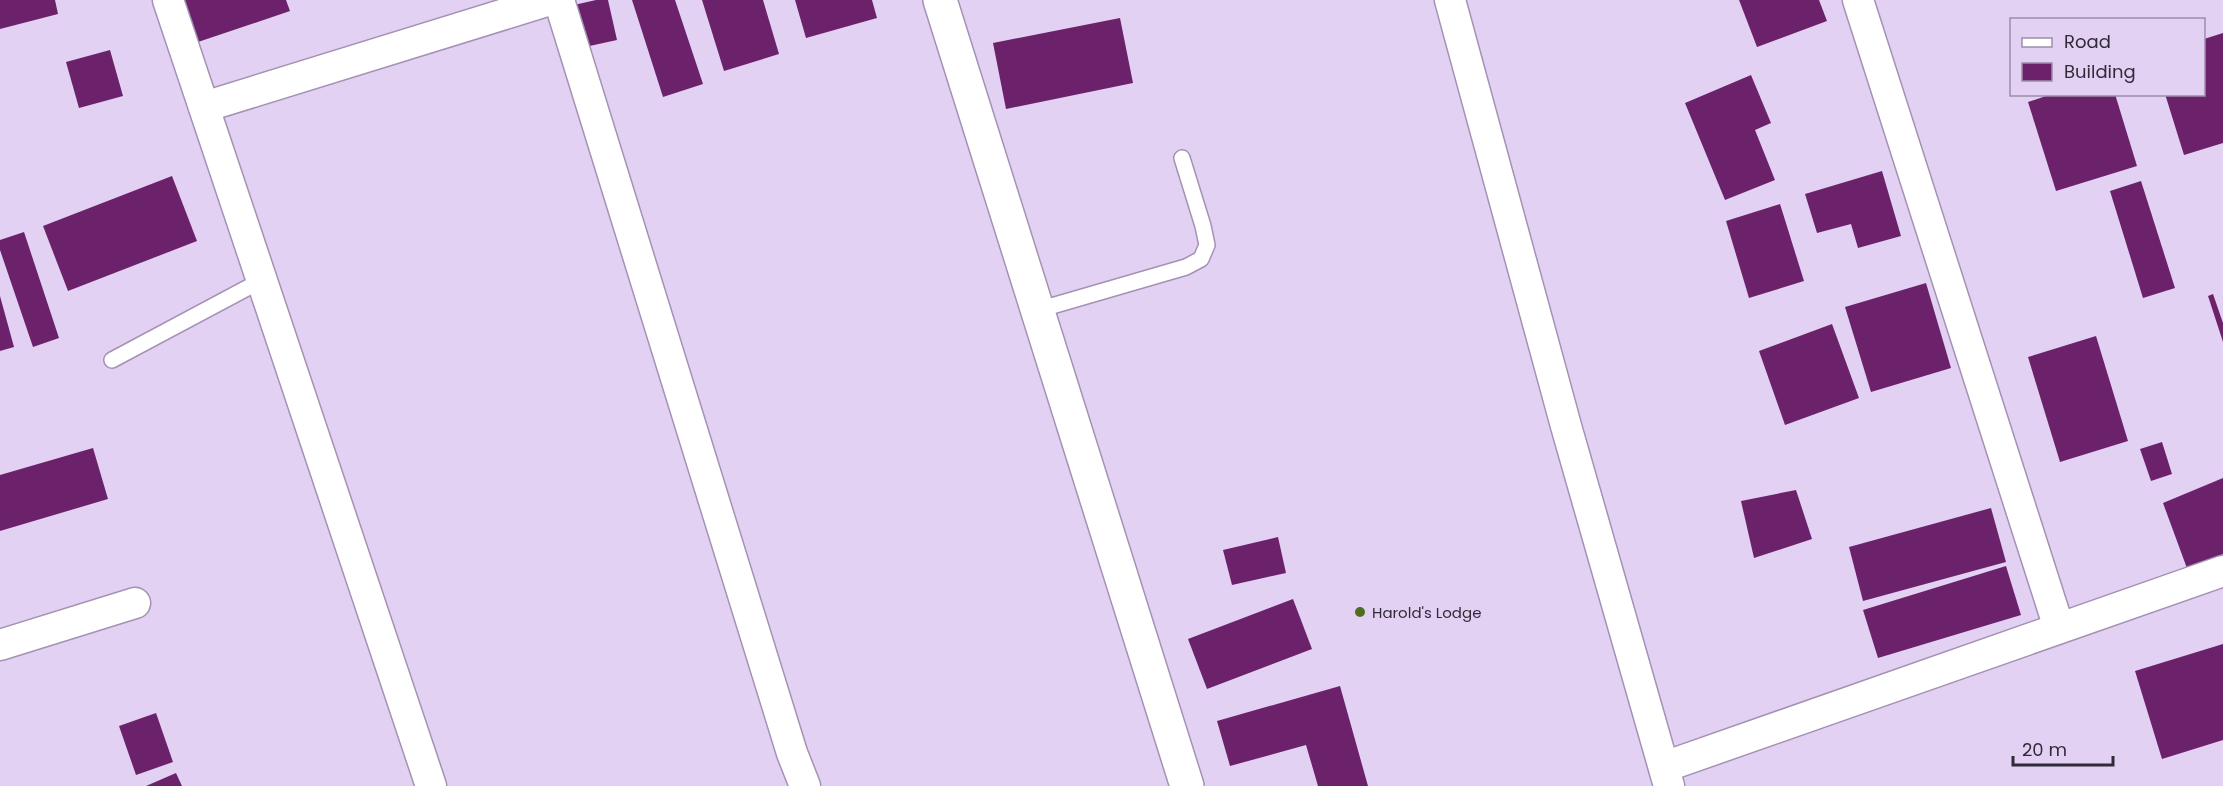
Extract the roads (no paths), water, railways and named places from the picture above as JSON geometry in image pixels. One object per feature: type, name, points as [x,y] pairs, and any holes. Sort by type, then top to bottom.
[{"type":"street","points":[[168,0],[431,786]]},
{"type":"street","points":[[204,107],[550,0]]},
{"type":"street","points":[[559,0],[788,742],[805,786]]},
{"type":"street","points":[[940,0],[1187,786]]},
{"type":"street","points":[[1450,0],[1566,426],[1667,777],[2059,628],[2223,571]]},
{"type":"street","points":[[1858,0],[2059,628]]},
{"type":"street","points":[[0,645],[135,603]]},
{"type":"lane","points":[[1038,310],[1186,267],[1201,259],[1207,245],[1182,158]]},
{"type":"lane","points":[[112,360],[262,280]]},
{"type":"place","name":"Harold's Lodge","points":[[1360,612]]}]
